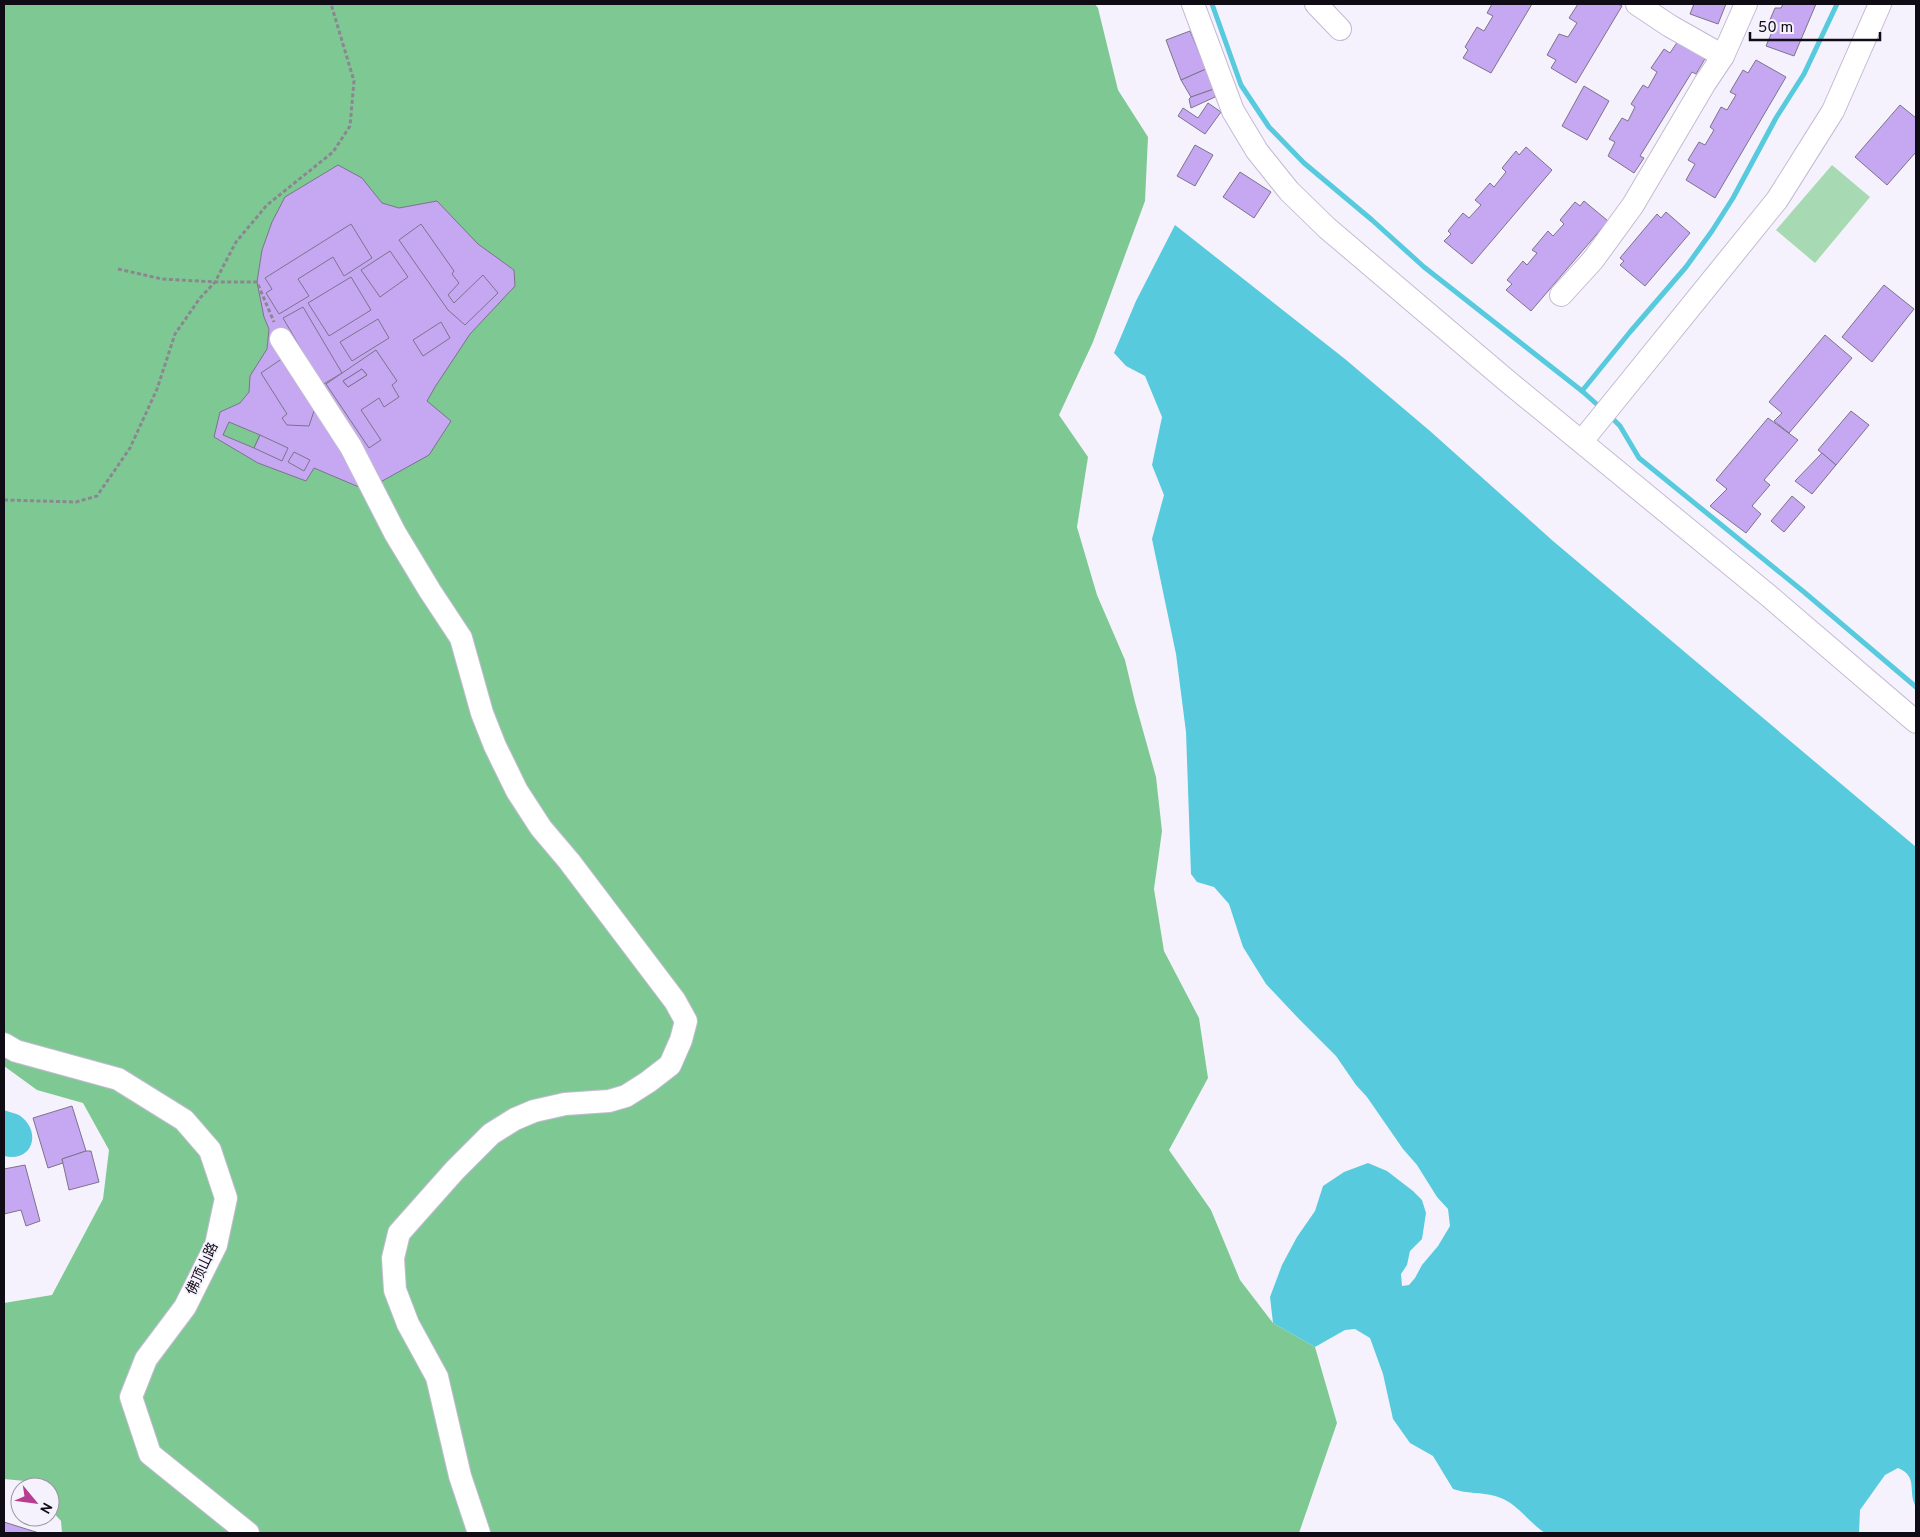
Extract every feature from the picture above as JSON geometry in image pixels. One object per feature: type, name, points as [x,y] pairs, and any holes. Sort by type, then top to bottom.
[{"type":"street","points":[[1192,4],[1233,111],[1257,151],[1289,191],[1334,234],[1506,380],[1769,596],[1916,722]]},
{"type":"street","points":[[1316,4],[1340,28]]},
{"type":"street","points":[[1637,4],[1670,26],[1723,56]]},
{"type":"street","points":[[1561,295],[1593,260],[1633,205],[1723,56],[1746,4]]},
{"type":"street","points":[[1582,441],[1776,200],[1833,112],[1880,4]]},
{"type":"street","points":[[281,339],[351,447],[396,533],[430,591],[461,638],[482,713],[516,791],[541,828],[569,861],[670,994],[686,1021],[681,1040],[670,1065],[648,1082],[626,1096],[609,1101],[566,1104],[534,1111],[515,1119],[490,1134],[455,1170],[399,1234],[393,1258],[394,1290],[408,1324],[437,1377],[460,1476],[478,1533]]},
{"type":"street","name":"佛顶山路","points":[[4,1044],[16,1051],[118,1079],[184,1120],[210,1150],[226,1198],[216,1245],[185,1307],[146,1359],[131,1397],[150,1454],[248,1533]]},
{"type":"path","points":[[4,500],[76,502],[97,496],[130,448],[157,389],[175,334],[200,298],[215,282],[236,242],[267,205],[333,152],[350,126],[354,81],[330,4]]},
{"type":"path","points":[[118,269],[162,279],[257,282],[281,339]]},
{"type":"green space","points":[[4,4],[1095,4],[1098,8],[1118,90],[1148,137],[1145,201],[1093,342],[1059,415],[1088,457],[1077,527],[1097,595],[1125,660],[1156,777],[1162,831],[1154,889],[1164,951],[1199,1018],[1208,1078],[1169,1150],[1211,1210],[1240,1280],[1273,1323],[1315,1347],[1337,1423],[1299,1533],[62,1533],[60,1520],[60,1477],[10,1477],[10,1480],[4,1479],[4,1303],[52,1295],[103,1199],[109,1150],[83,1103],[37,1090],[4,1066]]},
{"type":"green space","points":[[1832,165],[1870,197],[1815,263],[1776,230]]},
{"type":"water","points":[[1175,225],[1345,359],[1430,431],[1553,541],[1916,847],[1916,1507],[1912,1495],[1911,1480],[1898,1468],[1885,1475],[1860,1510],[1859,1533],[1545,1533],[1509,1502],[1490,1495],[1453,1489],[1433,1456],[1410,1443],[1393,1419],[1383,1374],[1370,1338],[1355,1329],[1345,1330],[1315,1347],[1273,1323],[1270,1297],[1282,1265],[1297,1237],[1315,1211],[1323,1186],[1344,1172],[1368,1163],[1387,1171],[1422,1200],[1426,1213],[1422,1239],[1410,1251],[1407,1265],[1401,1274],[1402,1286],[1409,1285],[1415,1278],[1450,1226],[1448,1209],[1437,1197],[1417,1165],[1403,1149],[1336,1056],[1266,984],[1243,947],[1229,904],[1214,887],[1197,882],[1191,874],[1186,732],[1176,654],[1152,539],[1164,495],[1152,465],[1162,417],[1145,376],[1126,366],[1114,353],[1136,301]]},
{"type":"water","points":[[4,1110],[19,1115],[31,1129],[31,1144],[22,1155],[14,1157],[4,1156]]},
{"type":"building","points":[[1492,4],[1532,4],[1491,73],[1463,58],[1468,50],[1465,47],[1477,27],[1484,31],[1493,16],[1487,13]]},
{"type":"building","points":[[1578,4],[1618,4],[1622,6],[1576,83],[1551,68],[1556,60],[1547,55],[1559,34],[1568,37],[1577,23],[1569,18]]},
{"type":"building","points":[[1694,4],[1726,4],[1718,24],[1690,14]]},
{"type":"building","points":[[1783,4],[1816,4],[1794,56],[1766,46],[1772,32],[1766,29],[1775,8],[1781,8]]},
{"type":"building","points":[[1190,31],[1206,69],[1181,80],[1166,40]]},
{"type":"building","points":[[1678,41],[1706,57],[1696,74],[1692,72],[1640,156],[1644,158],[1634,173],[1608,156],[1615,142],[1609,139],[1622,118],[1628,121],[1635,107],[1631,104],[1643,85],[1648,88],[1657,72],[1651,68],[1664,49],[1670,53]]},
{"type":"building","points":[[1756,60],[1786,77],[1715,198],[1686,180],[1695,164],[1688,160],[1699,142],[1705,145],[1714,130],[1710,127],[1721,107],[1727,110],[1736,95],[1730,92],[1743,70],[1748,73]]},
{"type":"building","points":[[1206,69],[1214,89],[1191,97],[1181,80]]},
{"type":"building","points":[[1584,86],[1609,101],[1587,140],[1562,126]]},
{"type":"building","points":[[1214,89],[1215,97],[1191,108],[1189,99],[1191,97]]},
{"type":"building","points":[[1208,103],[1221,112],[1205,134],[1178,116],[1183,108],[1198,118]]},
{"type":"building","points":[[1900,105],[1916,118],[1916,152],[1887,185],[1855,157]]},
{"type":"building","points":[[1195,145],[1213,155],[1195,186],[1177,176]]},
{"type":"building","points":[[1526,147],[1552,170],[1472,264],[1444,241],[1451,234],[1448,231],[1463,213],[1469,218],[1481,205],[1475,200],[1490,183],[1494,187],[1506,172],[1502,168],[1516,151],[1519,155]]},
{"type":"building","points":[[338,165],[362,178],[382,203],[399,208],[437,201],[478,244],[514,270],[515,286],[470,334],[427,401],[451,421],[429,455],[366,490],[314,468],[306,481],[258,463],[214,437],[220,412],[240,403],[249,392],[250,376],[267,349],[269,329],[264,317],[257,282],[262,250],[272,222],[285,197]],"holes":[[[229,422],[260,435],[254,448],[223,435]]]},
{"type":"building","points":[[1240,172],[1271,192],[1254,218],[1223,197]]},
{"type":"building","points":[[1584,201],[1608,221],[1531,311],[1506,290],[1512,284],[1507,280],[1523,261],[1527,265],[1537,253],[1532,250],[1548,231],[1553,236],[1564,224],[1560,220],[1575,202],[1580,206]]},
{"type":"building","points":[[1666,212],[1690,233],[1645,286],[1620,265],[1624,261],[1620,258],[1657,214],[1661,218]]},
{"type":"building","points":[[351,224],[372,258],[344,276],[333,257],[298,279],[309,296],[279,314],[266,293],[272,289],[265,278]]},
{"type":"building","points":[[421,224],[454,271],[452,274],[459,283],[448,295],[454,303],[483,275],[498,293],[465,325],[448,310],[399,240]]},
{"type":"building","points":[[390,251],[408,277],[380,297],[361,270]]},
{"type":"building","points":[[351,277],[371,310],[329,336],[308,303]]},
{"type":"building","points":[[1884,285],[1914,309],[1872,362],[1842,337]]},
{"type":"building","points":[[303,307],[342,373],[322,385],[283,318]]},
{"type":"building","points":[[378,319],[389,338],[352,361],[340,342]]},
{"type":"building","points":[[441,322],[450,338],[423,356],[413,340]]},
{"type":"building","points":[[1825,335],[1852,358],[1789,433],[1774,421],[1782,413],[1769,402]]},
{"type":"building","points":[[376,350],[397,381],[392,385],[399,397],[384,407],[379,398],[361,410],[381,440],[369,448],[326,384]],"holes":[[[362,369],[367,375],[348,387],[343,381]]]},
{"type":"building","points":[[283,358],[315,408],[309,426],[287,425],[282,418],[287,414],[261,373]]},
{"type":"building","points":[[362,369],[367,375],[348,387],[343,381]]},
{"type":"building","points":[[1851,411],[1869,425],[1836,465],[1818,450]]},
{"type":"building","points":[[1768,418],[1798,440],[1764,480],[1770,485],[1752,506],[1761,514],[1746,533],[1710,506],[1727,489],[1716,480]]},
{"type":"building","points":[[260,435],[288,448],[282,461],[254,448]]},
{"type":"building","points":[[294,452],[310,460],[304,471],[288,462]]},
{"type":"building","points":[[1822,453],[1836,465],[1812,494],[1795,481]]},
{"type":"building","points":[[1792,496],[1805,507],[1784,532],[1771,521]]},
{"type":"building","points":[[72,1106],[86,1151],[62,1159],[63,1163],[48,1168],[33,1118]]},
{"type":"building","points":[[91,1151],[99,1182],[69,1190],[62,1159]]},
{"type":"building","points":[[25,1165],[40,1221],[26,1226],[21,1210],[4,1214],[4,1169]]},
{"type":"building","points":[[4,1522],[10,1524],[10,1527],[20,1527],[39,1533],[4,1533]]},
{"type":"waterway","points":[[1212,4],[1241,85],[1269,127],[1304,163],[1424,267],[1601,408]]},
{"type":"waterway","points":[[1582,391],[1686,267],[1712,231],[1733,198],[1776,118],[1804,74],[1837,4]]},
{"type":"waterway","points":[[1609,415],[1620,426],[1639,458],[1804,592],[1916,687]]}]
